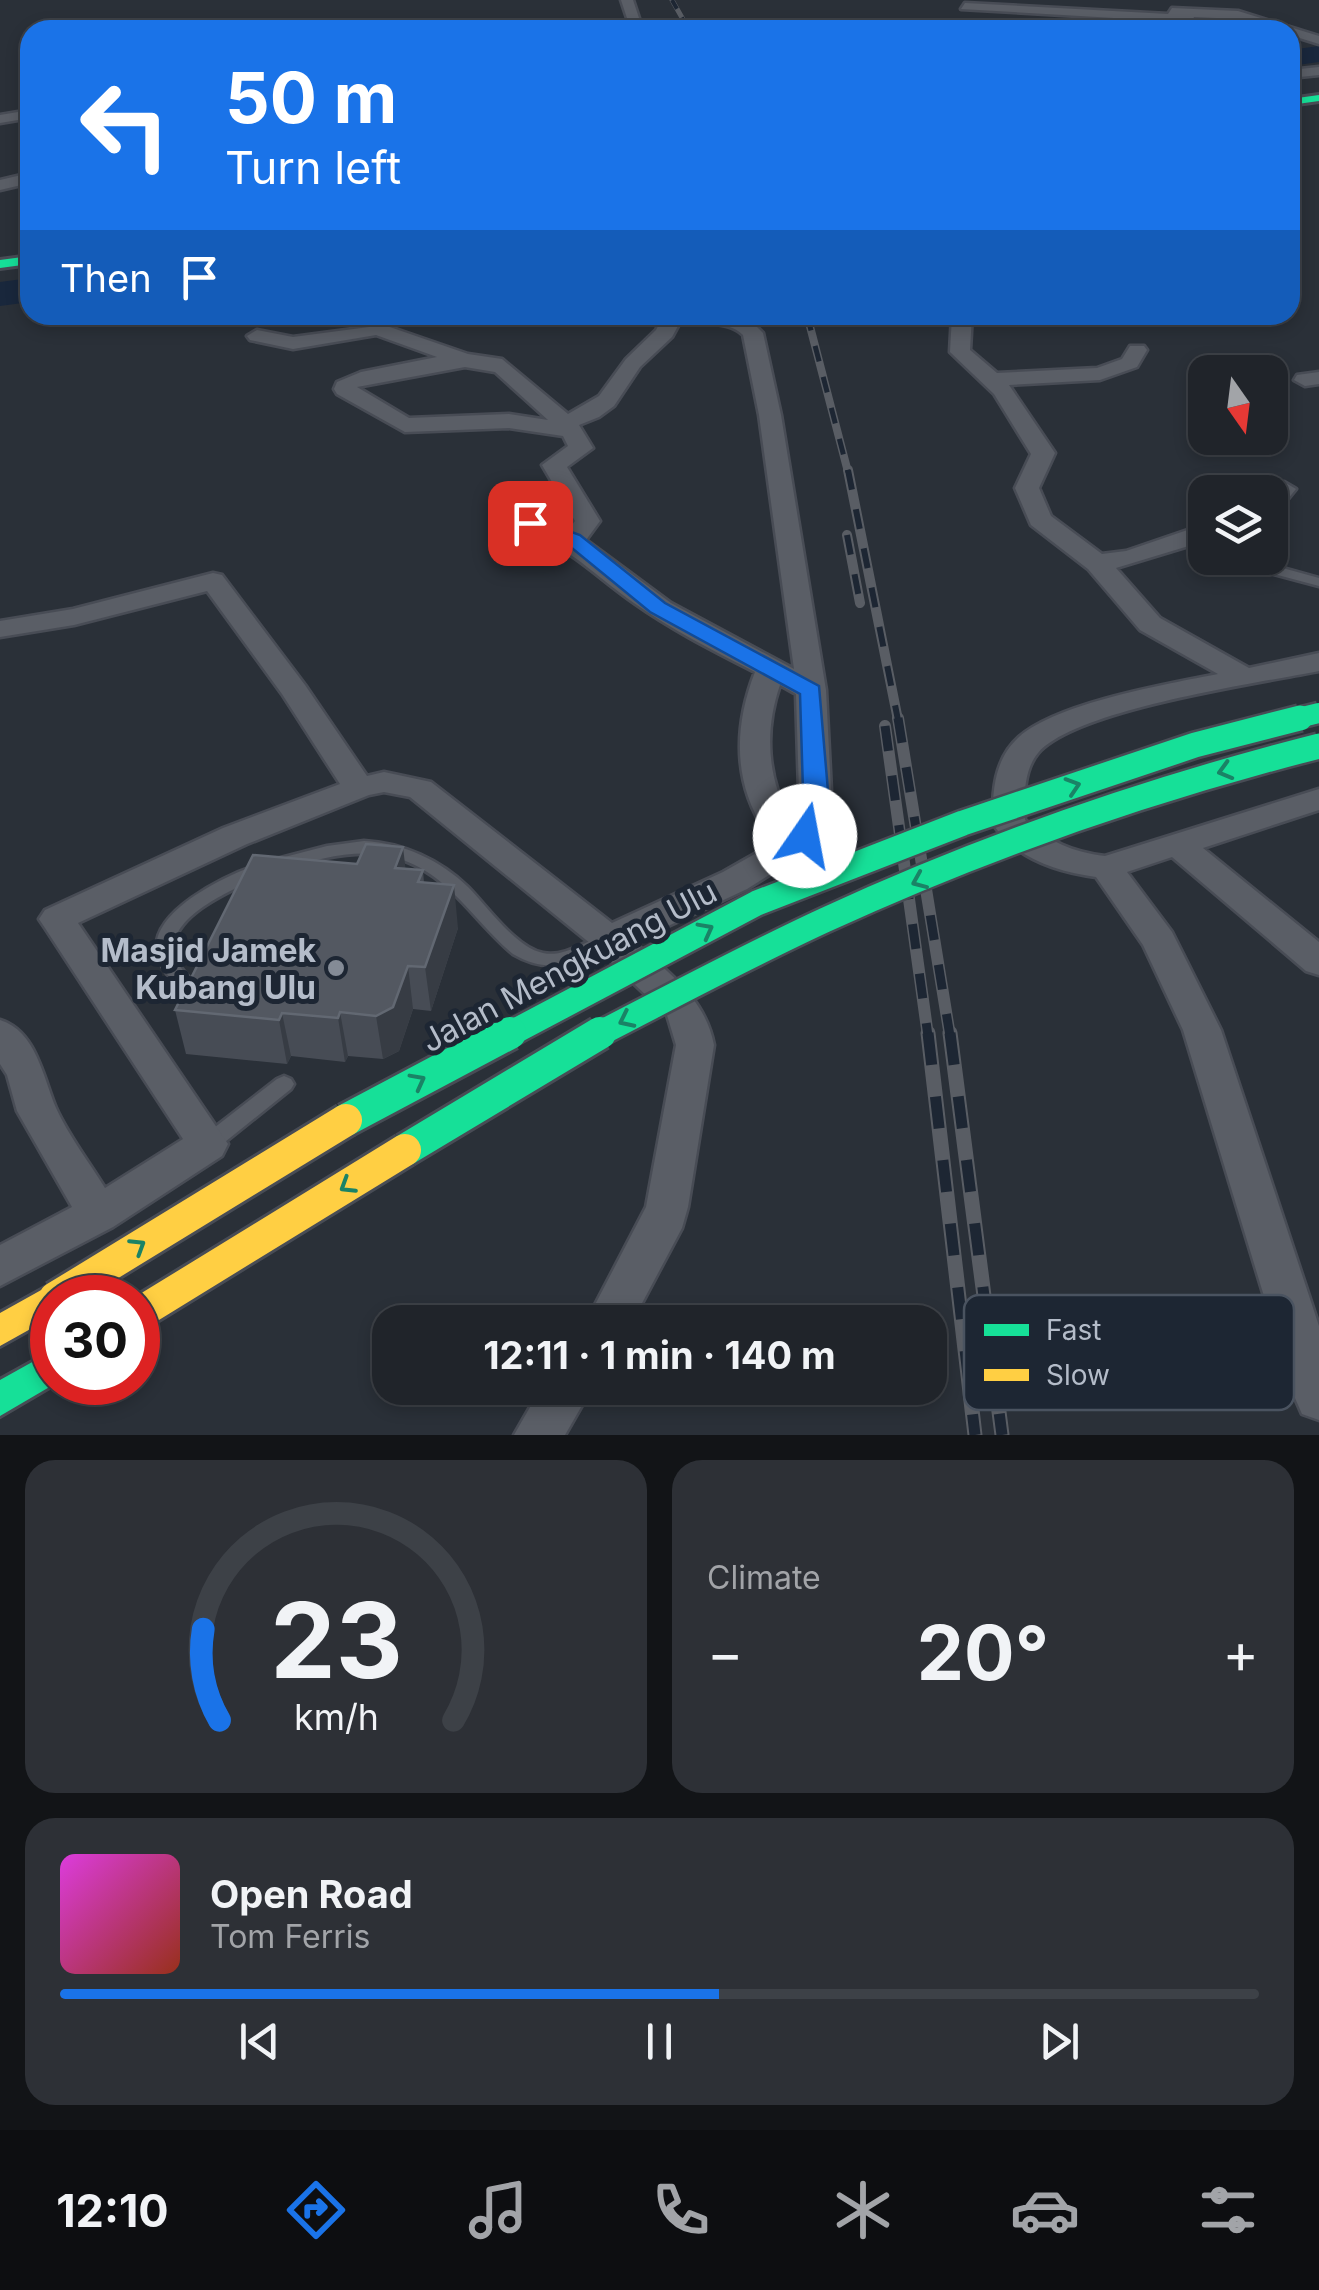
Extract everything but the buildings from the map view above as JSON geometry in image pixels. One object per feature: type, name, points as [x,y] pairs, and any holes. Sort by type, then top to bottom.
[{"type":"main road","name":"Jalan Mengkuang Ulu","points":[[92,1275],[338,1124],[756,904],[963,823],[1194,746],[1319,713]]},
{"type":"main road","points":[[160,1301],[582,1042],[826,920],[1003,846],[1222,771],[1319,746]]},
{"type":"main road","name":"Jalan Mengkuang Ulu","points":[[0,1332],[30,1313]]},
{"type":"main road","points":[[0,1399],[30,1381]]},
{"type":"street","points":[[1004,10],[1069,0]]},
{"type":"street","points":[[1130,1],[1153,10],[1238,15],[1255,20]]},
{"type":"street","points":[[965,7],[1190,20]]},
{"type":"street","points":[[363,325],[468,362]]},
{"type":"street","points":[[574,540],[588,520],[554,465],[581,448],[567,426],[497,364],[468,362],[385,372],[348,382],[346,389],[406,424],[509,421],[567,426],[608,404],[634,361],[660,342],[669,325]]},
{"type":"street","points":[[609,939],[761,868],[793,846],[805,836],[816,791],[811,690],[770,415],[753,333],[744,325]]},
{"type":"street","points":[[961,325],[960,352],[996,379],[1004,397],[1025,421],[1029,440],[1042,452],[1027,488],[1040,520],[1098,563],[1150,624],[1247,678]]},
{"type":"street","points":[[256,336],[292,342],[377,330]]},
{"type":"street","points":[[996,379],[1100,374],[1130,362],[1137,350]]},
{"type":"street","points":[[510,521],[530,523],[574,540],[657,608],[811,690]]},
{"type":"street","points":[[1098,563],[1132,558],[1188,538]]},
{"type":"street","points":[[0,630],[213,581],[295,691],[359,788]]},
{"type":"street","points":[[1319,662],[1066,720],[1029,743],[1008,781],[1009,824],[1042,853],[1070,864],[1106,867],[1319,799]]},
{"type":"street","points":[[772,669],[757,701],[754,764],[772,824],[793,846]]},
{"type":"street","points":[[0,1267],[98,1214],[208,1144],[57,919],[236,836],[384,782],[420,790],[609,939],[680,1006],[691,1024],[694,1045],[663,1218],[618,1305]]},
{"type":"street","points":[[1177,844],[1319,962]]},
{"type":"street","points":[[1106,867],[1159,941],[1202,1030],[1286,1295]]},
{"type":"street","points":[[0,1034],[26,1072],[37,1112],[98,1214]]},
{"type":"street","points":[[1294,1319],[1319,1398]]},
{"type":"street","points":[[538,1435],[557,1405]]},
{"type":"lane","points":[[1288,573],[1319,582]]},
{"type":"lane","points":[[188,988],[166,958],[164,940],[174,922],[192,906],[260,869],[329,850],[376,847],[415,859],[450,880],[523,954],[545,960],[576,955],[609,939]]},
{"type":"lane","points":[[208,1144],[284,1084]]},
{"type":"waterway","points":[[1300,57],[1319,54]]},
{"type":"waterway","points":[[0,294],[20,291]]},
{"type":"railway","points":[[672,0],[683,20]]},
{"type":"railway","points":[[810,325],[848,472]]},
{"type":"railway","points":[[848,470],[898,720]]},
{"type":"railway","points":[[847,535],[860,603]]},
{"type":"railway","points":[[898,718],[950,1036]]},
{"type":"railway","points":[[885,726],[928,1036]]},
{"type":"railway","points":[[928,1033],[964,1341]]},
{"type":"railway","points":[[950,1033],[984,1295]]},
{"type":"railway","points":[[972,1410],[975,1435]]},
{"type":"railway","points":[[999,1410],[1002,1435]]},
{"type":"traffic: fast","points":[[1300,101],[1319,98]]},
{"type":"traffic: fast","points":[[0,264],[20,261]]},
{"type":"traffic: fast","points":[[346,1120],[757,903],[963,823],[1195,745],[1319,713]]},
{"type":"traffic: fast","points":[[405,1150],[582,1042],[826,920],[1003,846],[1222,771],[1319,746]]},
{"type":"traffic: fast","points":[[0,1399],[30,1381]]},
{"type":"traffic: slow","points":[[93,1275],[346,1120]]},
{"type":"traffic: slow","points":[[160,1300],[405,1150]]},
{"type":"traffic: slow","points":[[0,1331],[30,1313]]},
{"type":"place","name":"Masjid Jamek Kubang Ulu","points":[[336,968]]},
{"type":"route","points":[[530,523],[574,540],[657,608],[811,690],[816,791],[805,836]]}]
